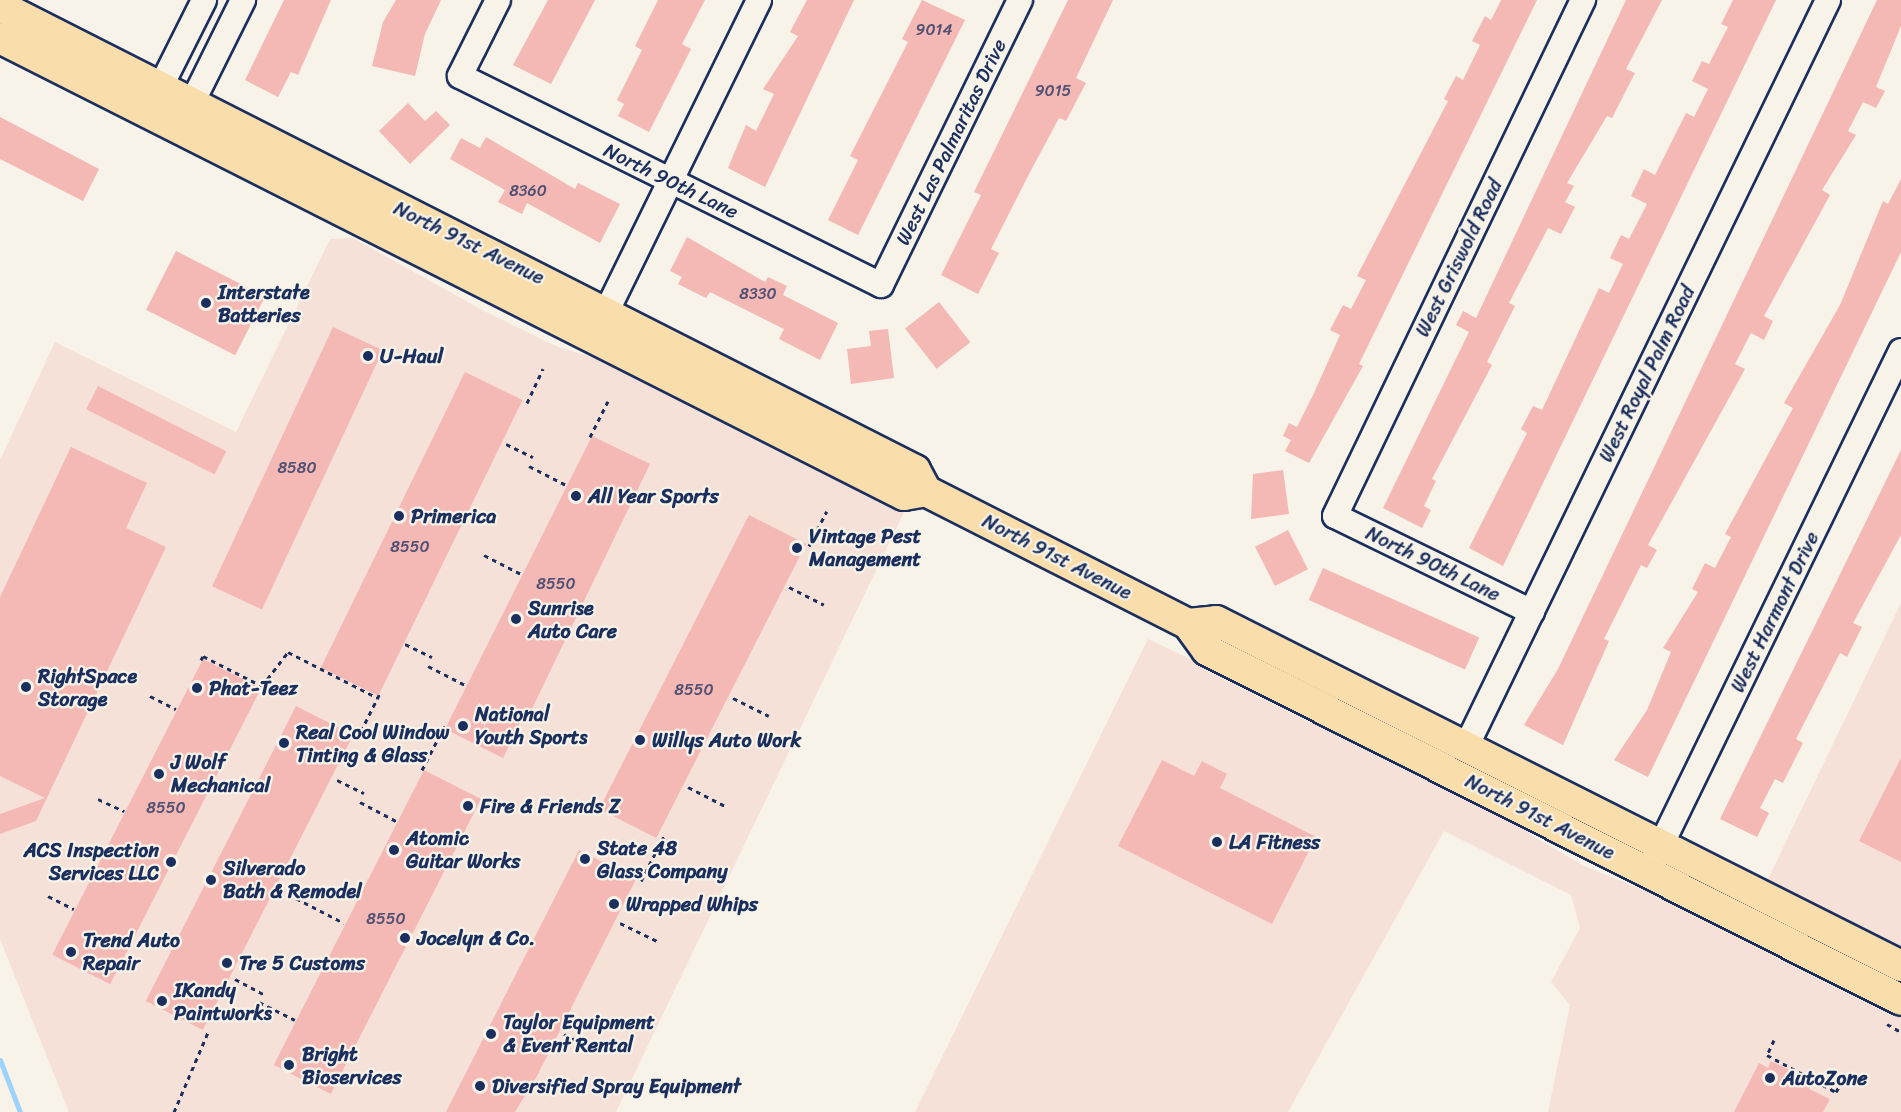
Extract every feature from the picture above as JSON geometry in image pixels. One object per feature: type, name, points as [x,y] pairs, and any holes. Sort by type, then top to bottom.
[{"type":"main road","name":"North 91st Avenue","points":[[0,6],[606,311],[915,470],[926,491],[1188,624],[1207,650],[1325,709],[1654,860],[1901,966]]},
{"type":"main road","name":"North 91st Avenue","points":[[0,38],[904,495],[926,491]]},
{"type":"main road","name":"North 91st Avenue","points":[[1188,624],[1216,621],[1466,747],[1654,860],[1894,1012]]},
{"type":"main road","points":[[1325,709],[1372,718],[1437,749],[1466,747]]},
{"type":"main road","points":[[1767,933],[1825,947],[1901,985]]},
{"type":"street","points":[[147,113],[204,0]]},
{"type":"street","points":[[179,130],[243,0]]},
{"type":"street","name":"North 90th Lane","points":[[498,0],[460,76],[881,285]]},
{"type":"street","points":[[593,338],[759,0]]},
{"type":"street","name":"West Las Palmaritas Drive","points":[[881,285],[1020,0]]},
{"type":"street","name":"West Griswold Road","points":[[1335,516],[1583,0]]},
{"type":"street","name":"West Royal Palm Road","points":[[1466,747],[1828,0]]},
{"type":"street","name":"West Harmont Drive","points":[[1654,860],[1901,351]]},
{"type":"street","name":"North 90th Lane","points":[[1335,516],[1532,612]]},
{"type":"path","points":[[527,403],[543,368]]},
{"type":"path","points":[[590,437],[608,401]]},
{"type":"path","points":[[506,444],[533,457]]},
{"type":"path","points":[[529,466],[566,485]]},
{"type":"path","points":[[809,546],[827,512]]},
{"type":"path","points":[[484,555],[521,574]]},
{"type":"path","points":[[789,587],[824,605]]},
{"type":"path","points":[[405,644],[432,657]]},
{"type":"path","points":[[201,660],[203,656],[262,686],[288,652],[379,695],[357,739]]},
{"type":"path","points":[[428,666],[465,685]]},
{"type":"path","points":[[150,696],[176,709]]},
{"type":"path","points":[[733,698],[769,716]]},
{"type":"path","points":[[422,770],[445,724]]},
{"type":"path","points":[[337,780],[364,793]]},
{"type":"path","points":[[688,787],[725,806]]},
{"type":"path","points":[[98,799],[124,811]]},
{"type":"path","points":[[360,802],[396,821]]},
{"type":"path","points":[[641,881],[664,836]]},
{"type":"path","points":[[280,890],[344,923]]},
{"type":"path","points":[[48,896],[74,909]]},
{"type":"path","points":[[620,923],[657,941]]},
{"type":"path","points":[[235,979],[263,994]]},
{"type":"path","points":[[259,1002],[295,1020]]},
{"type":"path","points":[[1894,1012],[1901,1032]]},
{"type":"path","points":[[174,1112],[209,1030]]},
{"type":"path","points":[[564,1034],[602,1053]]},
{"type":"path","points":[[1774,1040],[1767,1055],[1836,1092],[1845,1076]]},
{"type":"shaded area","points":[[353,238],[482,310],[558,347],[618,365],[905,510],[616,1112],[69,1112],[0,939],[0,460],[55,342],[236,432],[330,239]]},
{"type":"shaded area","points":[[1901,603],[1901,950],[1766,883]]},
{"type":"shaded area","points":[[1148,639],[1502,807],[1534,837],[1584,866],[1683,906],[1901,1015],[1901,1112],[1548,1112],[1570,1005],[1551,982],[1580,928],[1571,895],[1444,831],[1288,1112],[915,1112]]},
{"type":"building","points":[[284,0],[331,0],[298,75],[291,72],[278,97],[245,80]]},
{"type":"building","points":[[396,0],[441,0],[425,34],[415,76],[372,66],[383,22]]},
{"type":"building","points":[[548,0],[595,0],[551,84],[513,65]]},
{"type":"building","points":[[658,0],[705,0],[682,44],[691,49],[649,132],[618,116],[624,104],[617,100],[642,50],[635,46]]},
{"type":"building","points":[[807,0],[854,0],[765,187],[728,168],[746,125],[756,131],[774,94],[763,89],[798,36],[790,32]]},
{"type":"building","points":[[922,0],[965,20],[858,235],[828,220],[858,160],[850,156],[908,42],[902,39]]},
{"type":"building","points":[[1068,0],[1113,0],[1076,78],[1086,83],[1066,121],[1059,118],[1028,176],[991,249],[999,253],[978,294],[941,275],[981,195],[974,192]]},
{"type":"building","points":[[1501,0],[1537,0],[1359,364],[1363,366],[1309,463],[1285,451],[1291,440],[1283,436],[1289,423],[1297,427],[1313,395],[1340,335],[1330,330],[1343,305],[1351,309],[1366,280],[1357,276],[1448,101],[1444,99],[1456,76],[1463,80],[1480,45],[1472,41],[1485,16],[1491,20]]},
{"type":"building","points":[[1626,0],[1662,0],[1626,69],[1635,73],[1612,118],[1607,116],[1567,183],[1574,186],[1565,202],[1575,207],[1561,234],[1548,228],[1509,303],[1515,306],[1487,362],[1492,365],[1432,479],[1436,481],[1424,506],[1431,510],[1422,528],[1383,508],[1469,332],[1456,325],[1463,311],[1476,318]]},
{"type":"building","points":[[1733,0],[1776,0],[1503,566],[1469,548],[1527,433],[1521,429],[1533,406],[1542,410],[1599,288],[1609,293],[1623,264],[1610,258],[1621,235],[1629,239],[1647,204],[1631,196],[1644,169],[1655,175],[1686,113],[1694,117],[1708,89],[1692,81],[1702,61],[1709,64],[1728,27],[1721,24]]},
{"type":"building","points":[[1877,0],[1901,0],[1901,26],[1876,87],[1885,91],[1876,108],[1863,102],[1848,131],[1856,135],[1822,190],[1830,195],[1764,316],[1773,321],[1764,340],[1751,333],[1735,364],[1745,369],[1648,545],[1657,550],[1647,568],[1641,565],[1604,639],[1609,641],[1563,745],[1524,725],[1558,669]]},
{"type":"building","points":[[408,103],[425,121],[436,111],[450,125],[410,164],[379,131]]},
{"type":"building","points":[[0,117],[99,169],[83,201],[0,159]]},
{"type":"building","points":[[486,137],[575,189],[578,183],[620,204],[600,243],[527,203],[522,214],[498,202],[505,190],[450,159],[461,138],[480,148]]},
{"type":"building","points":[[1901,179],[1901,252],[1648,777],[1614,760],[1647,710],[1671,652],[1663,648],[1698,592],[1692,589],[1705,563],[1715,568],[1731,537],[1725,534],[1793,408],[1784,403],[1840,305],[1883,201],[1888,204]]},
{"type":"building","points":[[687,237],[765,282],[768,277],[787,286],[783,295],[838,323],[820,360],[779,339],[784,329],[710,292],[706,298],[678,284],[682,277],[670,271]]},
{"type":"building","name":"Interstate Batteries","points":[[176,251],[265,296],[235,355],[146,310]]},
{"type":"building","points":[[939,302],[970,342],[937,369],[905,328]]},
{"type":"building","points":[[333,327],[383,350],[262,609],[212,586]]},
{"type":"building","points":[[888,329],[894,378],[851,384],[847,349],[871,346],[869,331]]},
{"type":"building","points":[[465,372],[523,400],[378,696],[321,668]]},
{"type":"building","points":[[98,386],[226,451],[215,475],[86,409]]},
{"type":"building","points":[[592,436],[650,464],[530,713],[526,711],[503,758],[445,729]]},
{"type":"building","name":"RightSpace Storage","points":[[71,447],[147,483],[126,528],[166,547],[36,821],[0,834],[0,814],[45,798],[0,776],[0,597]]},
{"type":"building","points":[[1901,450],[1901,535],[1853,623],[1862,627],[1847,657],[1840,653],[1796,739],[1803,743],[1783,783],[1775,779],[1760,808],[1769,813],[1757,837],[1720,819]]},
{"type":"building","points":[[1283,470],[1289,514],[1251,519],[1253,474]]},
{"type":"building","points":[[749,515],[806,544],[656,838],[599,809]]},
{"type":"building","points":[[1288,530],[1308,569],[1275,586],[1255,547]]},
{"type":"building","points":[[1323,568],[1479,638],[1465,670],[1309,600]]},
{"type":"building","points":[[203,659],[261,689],[110,984],[52,955]]},
{"type":"building","points":[[296,706],[353,735],[203,1030],[146,1001]]},
{"type":"building","points":[[1901,758],[1901,862],[1859,841]]},
{"type":"building","name":"LA Fitness","points":[[1162,760],[1194,776],[1202,761],[1227,774],[1220,788],[1316,837],[1272,924],[1118,846]]},
{"type":"building","points":[[424,770],[481,799],[331,1094],[274,1065]]},
{"type":"building","points":[[579,850],[636,879],[537,1076],[515,1112],[446,1112]]},
{"type":"building","name":"AutoZone","points":[[1771,1061],[1813,1082],[1809,1089],[1830,1099],[1823,1112],[1734,1112],[1759,1063],[1768,1068]]},
{"type":"waterway","points":[[0,1060],[20,1112]]},
{"type":"place","name":"Interstate Batteries","points":[[206,303]]},
{"type":"place","name":"U-Haul","points":[[368,356]]},
{"type":"place","name":"All Year Sports","points":[[576,496]]},
{"type":"place","name":"Primerica","points":[[399,516]]},
{"type":"place","name":"Vintage Pest Management","points":[[797,548]]},
{"type":"place","name":"Sunrise Auto Care","points":[[516,619]]},
{"type":"place","name":"RightSpace Storage","points":[[26,687]]},
{"type":"place","name":"Phat-Teez","points":[[197,688]]},
{"type":"place","name":"National Youth Sports","points":[[463,726]]},
{"type":"place","name":"Willys Auto Work","points":[[640,740]]},
{"type":"place","name":"Real Cool Window Tinting & Glass","points":[[284,743]]},
{"type":"place","name":"J Wolf Mechanical","points":[[159,774]]},
{"type":"place","name":"Fire & Friends Z","points":[[468,806]]},
{"type":"place","name":"LA Fitness","points":[[1217,842]]},
{"type":"place","name":"Atomic Guitar Works","points":[[394,850]]},
{"type":"place","name":"State 48 Glass Company","points":[[585,859]]},
{"type":"place","name":"ACS Inspection Services LLC","points":[[171,862]]},
{"type":"place","name":"Silverado Bath & Remodel","points":[[211,880]]},
{"type":"place","name":"Wrapped Whips","points":[[614,904]]},
{"type":"place","name":"Jocelyn & Co.","points":[[405,938]]},
{"type":"place","name":"Trend Auto Repair","points":[[71,952]]},
{"type":"place","name":"Tre 5 Customs","points":[[227,963]]},
{"type":"place","name":"IKandy Paintworks","points":[[162,1001]]},
{"type":"place","name":"Taylor Equipment & Event Rental","points":[[491,1034]]},
{"type":"place","name":"Bright Bioservices","points":[[289,1065]]},
{"type":"place","name":"AutoZone","points":[[1770,1078]]},
{"type":"place","name":"Diversified Spray Equipment","points":[[480,1086]]}]
